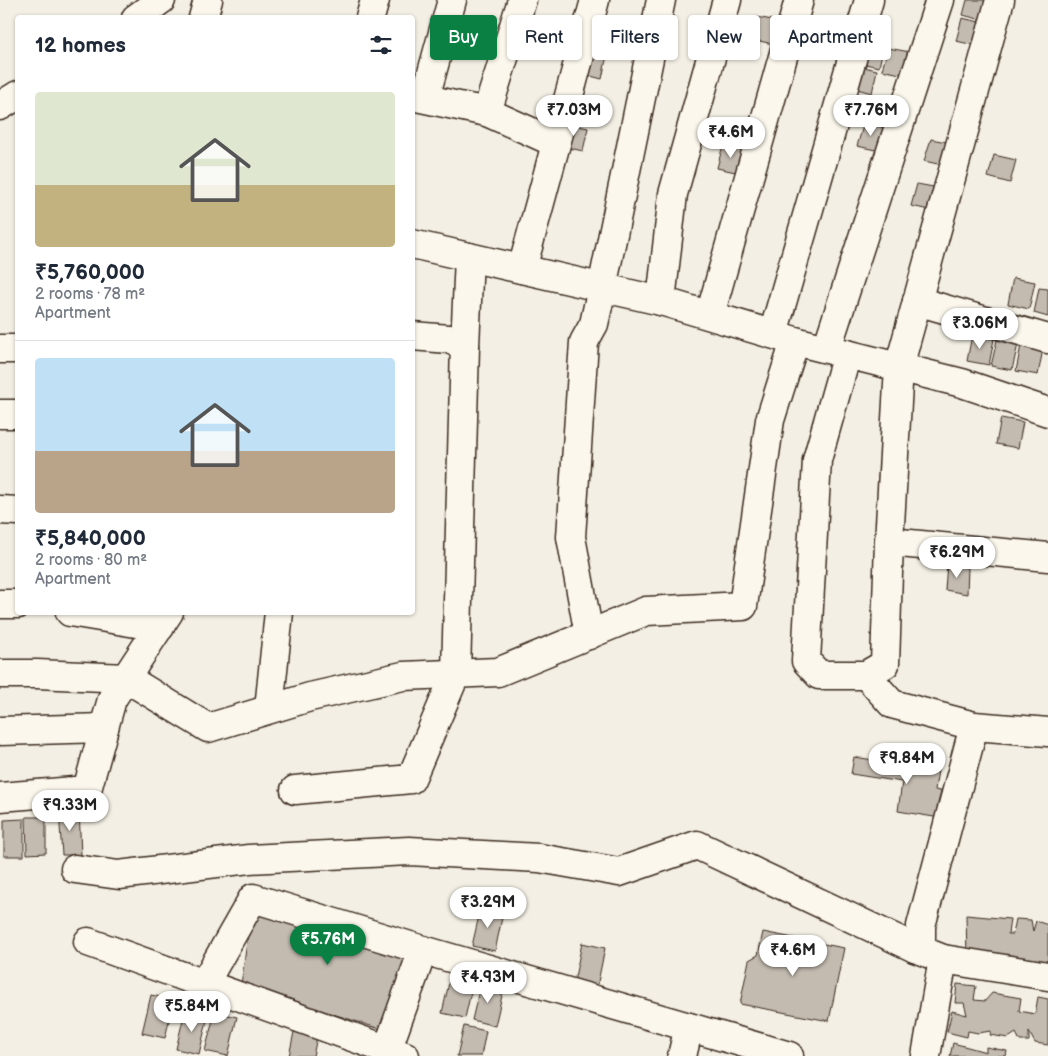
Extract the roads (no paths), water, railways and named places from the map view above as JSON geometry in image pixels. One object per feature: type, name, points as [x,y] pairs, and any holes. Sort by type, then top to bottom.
[{"type":"street","points":[[140,15],[161,0]]},
{"type":"street","points":[[204,15],[208,0]]},
{"type":"street","points":[[371,15],[375,0]]},
{"type":"street","points":[[452,0],[419,97],[487,112],[556,143]]},
{"type":"street","points":[[487,112],[522,0]]},
{"type":"street","points":[[522,269],[595,0]]},
{"type":"street","points":[[588,634],[571,537],[584,342],[594,324],[661,0]]},
{"type":"street","points":[[661,301],[673,194],[727,0]]},
{"type":"street","points":[[710,315],[799,0]]},
{"type":"street","points":[[0,674],[126,678],[208,728],[310,696],[403,676],[498,672],[646,611],[743,606],[784,337],[869,0]]},
{"type":"street","points":[[940,0],[837,351],[816,460],[806,661],[819,675],[866,675],[885,664],[889,542],[899,367],[1000,0]]},
{"type":"street","points":[[0,106],[15,97]]},
{"type":"street","points":[[415,245],[661,301],[784,337],[962,383],[1048,412]]},
{"type":"street","points":[[295,790],[411,779],[456,673],[469,257]]},
{"type":"street","points":[[917,301],[1048,339]]},
{"type":"street","points":[[415,336],[448,339],[465,346]]},
{"type":"street","points":[[0,349],[15,349]]},
{"type":"street","points":[[0,414],[15,414]]},
{"type":"street","points":[[0,510],[15,511]]},
{"type":"street","points":[[889,542],[1048,557]]},
{"type":"street","points":[[0,604],[15,604]]},
{"type":"street","points":[[0,797],[87,790],[112,700],[164,620],[105,615]]},
{"type":"street","points":[[269,709],[279,615]]},
{"type":"street","points":[[866,675],[892,704],[974,726],[1048,732]]},
{"type":"street","points":[[915,948],[921,943],[921,926],[974,726]]},
{"type":"street","points":[[0,731],[104,728]]},
{"type":"street","points":[[75,869],[119,875],[249,859],[409,850],[539,858],[619,872],[697,844],[915,948],[943,959],[1048,976]]},
{"type":"street","points":[[204,984],[253,898],[423,950],[789,1056]]},
{"type":"street","points":[[88,942],[392,1054],[423,950]]},
{"type":"street","points":[[926,1056],[943,959]]},
{"type":"street","points":[[682,1056],[690,1027]]}]
